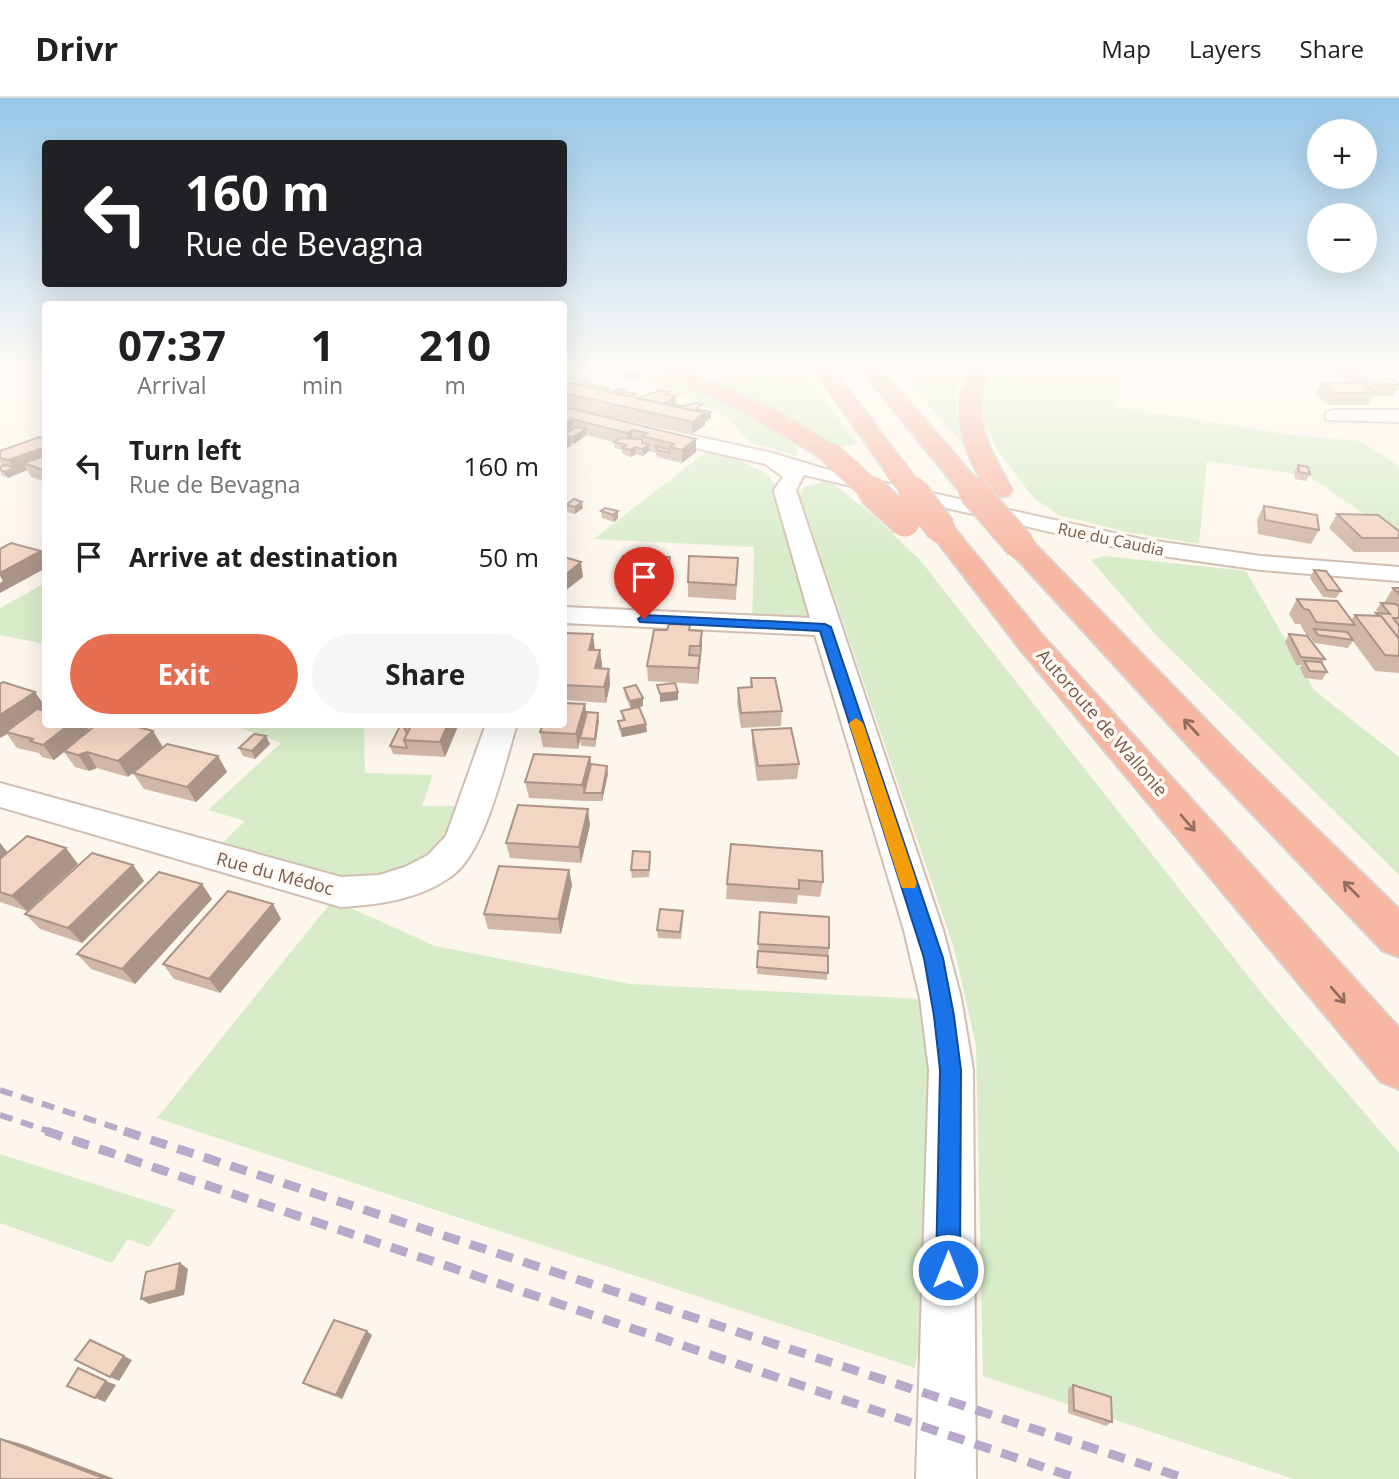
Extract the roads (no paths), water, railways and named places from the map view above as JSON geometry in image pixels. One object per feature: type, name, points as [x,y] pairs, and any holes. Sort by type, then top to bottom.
[{"type":"highway","points":[[777,431],[791,472],[905,522],[966,595],[1031,642]]},
{"type":"highway","name":"Autoroute de Wallonie","points":[[869,431],[941,529],[1031,642],[1399,1065]]},
{"type":"highway","points":[[923,431],[966,483],[1035,554],[1220,757],[1399,937]]},
{"type":"highway","points":[[975,431],[980,449],[1000,491],[1035,554]]},
{"type":"street","name":"Rue du Caudia","points":[[644,431],[712,447],[791,472],[1102,538],[1182,553],[1307,568],[1399,573]]},
{"type":"street","points":[[791,472],[825,627],[933,958],[947,1031],[951,1070],[946,1479]]},
{"type":"street","points":[[567,615],[825,627]]},
{"type":"street","name":"Rue du Médoc","points":[[0,795],[341,892],[360,892],[417,878],[441,865],[461,842],[501,728]]},
{"type":"railway","points":[[0,1090],[129,1132]]},
{"type":"railway","points":[[0,1115],[51,1132]]},
{"type":"railway","points":[[46,1131],[1079,1479]]},
{"type":"railway","points":[[124,1131],[1187,1479]]}]
